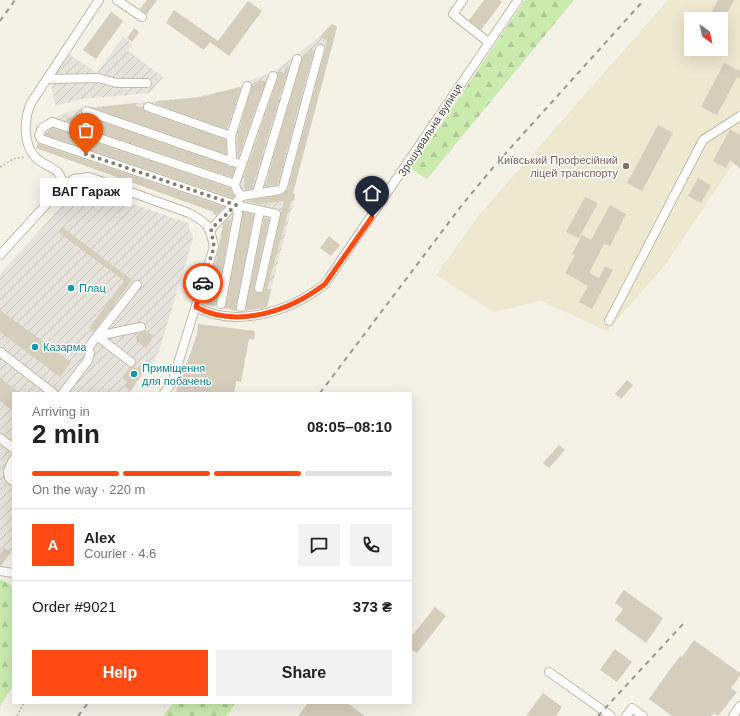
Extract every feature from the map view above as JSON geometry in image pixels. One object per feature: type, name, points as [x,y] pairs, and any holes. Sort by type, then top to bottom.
[{"type":"street","points":[[62,186],[61,175],[53,167],[35,157],[28,145],[26,115],[31,103],[99,0]]},
{"type":"street","points":[[116,0],[142,17]]},
{"type":"street","points":[[463,0],[453,14],[488,42]]},
{"type":"street","name":"Зрошувальна вулиця","points":[[196,307],[217,316],[256,315],[287,305],[315,292],[325,284],[348,253],[488,42],[518,0]]},
{"type":"street","points":[[211,229],[236,205],[242,196],[280,190],[284,187],[320,49]]},
{"type":"street","points":[[257,193],[297,59]]},
{"type":"street","points":[[242,196],[237,191],[235,184],[273,76]]},
{"type":"street","points":[[47,79],[98,78],[117,83],[147,83]]},
{"type":"street","points":[[232,162],[231,136],[247,86]]},
{"type":"street","points":[[148,107],[231,136]]},
{"type":"street","points":[[86,111],[242,166]]},
{"type":"street","points":[[609,320],[703,140],[740,116]]},
{"type":"street","points":[[235,184],[52,122],[42,128],[39,135],[41,139],[236,205],[276,214],[259,288]]},
{"type":"street","points":[[0,255],[62,186],[74,179],[89,177],[189,213],[204,222],[211,229],[214,247],[172,383],[165,392]]},
{"type":"street","points":[[221,304],[238,214],[236,205]]},
{"type":"street","points":[[241,307],[260,210]]},
{"type":"street","points":[[64,392],[88,360],[90,353],[88,348],[137,285]]},
{"type":"street","points":[[98,336],[141,327]]},
{"type":"street","points":[[98,336],[131,362]]},
{"type":"street","points":[[0,352],[52,392]]},
{"type":"street","points":[[0,438],[12,447]]},
{"type":"street","points":[[12,462],[8,471],[9,478],[12,480]]},
{"type":"street","points":[[0,571],[12,573]]},
{"type":"street","points":[[548,672],[611,716]]},
{"type":"street","points":[[733,716],[740,706]]},
{"type":"street","points":[[626,716],[632,708],[643,716]]},
{"type":"path","points":[[0,167],[13,159],[35,157]]},
{"type":"path","points":[[17,716],[23,704]]},
{"type":"shaded area","name":"Київський Професійний ліцей транспорту","points":[[668,0],[740,0],[740,169],[733,164],[666,264],[607,331],[541,301],[494,312],[436,275],[479,215]]},
{"type":"shaded area","points":[[332,24],[337,27],[293,193],[295,194],[294,200],[266,309],[237,311],[205,304],[224,220],[213,214],[213,211],[36,148],[38,143],[35,140],[35,128],[37,126],[60,115],[83,108],[197,97],[244,86],[246,82],[271,73],[290,60],[319,37]]},
{"type":"shaded area","points":[[123,37],[133,44],[128,51],[163,77],[150,93],[81,99],[56,106],[50,83],[69,54],[97,73]]},
{"type":"shaded area","points":[[80,186],[188,223],[193,239],[158,354],[130,392],[12,392],[12,551],[0,568],[0,274]]},
{"type":"green space","points":[[525,0],[574,0],[427,179],[411,169]]},
{"type":"green space","points":[[0,579],[12,585],[12,688],[0,706]]},
{"type":"green space","points":[[172,704],[235,704],[226,716],[163,716]]},
{"type":"building","points":[[147,0],[157,0],[147,14],[140,9]]},
{"type":"building","points":[[484,0],[499,0],[502,2],[481,30],[469,20]]},
{"type":"building","points":[[718,0],[734,0],[728,12],[712,12]]},
{"type":"building","points":[[248,1],[262,11],[229,56],[210,42],[204,50],[166,23],[174,10],[218,41]]},
{"type":"building","points":[[111,12],[123,21],[96,59],[83,50]]},
{"type":"building","points":[[332,24],[337,27],[293,193],[295,194],[294,200],[291,201],[267,289],[271,290],[267,307],[245,311],[264,218],[269,219],[254,287],[255,292],[258,293],[264,289],[284,201],[259,204],[246,201],[281,195],[288,189],[325,50],[327,40],[319,37]]},
{"type":"building","points":[[134,28],[139,32],[132,42],[127,38]]},
{"type":"building","points":[[310,49],[314,50],[278,184],[265,187],[302,57],[305,53],[309,54]]},
{"type":"building","points":[[724,63],[740,71],[740,79],[737,77],[717,115],[701,107]]},
{"type":"building","points":[[289,66],[252,189],[245,190],[244,176],[278,78],[278,71],[284,73],[286,67]]},
{"type":"building","points":[[258,81],[266,81],[238,158],[237,137],[252,84]]},
{"type":"building","points":[[239,87],[241,88],[227,129],[158,105],[159,101],[203,97]]},
{"type":"building","points":[[136,103],[136,106],[143,108],[146,112],[226,140],[226,154],[93,108]]},
{"type":"building","points":[[79,113],[235,168],[232,177],[65,121],[67,116],[77,119]]},
{"type":"building","points":[[658,125],[673,133],[642,191],[627,183]]},
{"type":"building","points":[[53,128],[230,188],[234,196],[233,198],[45,135]]},
{"type":"building","points":[[730,129],[740,135],[740,168],[730,160],[726,168],[713,161]]},
{"type":"building","points":[[38,143],[224,207],[216,215],[213,214],[214,212],[36,148]]},
{"type":"building","points":[[698,178],[711,185],[701,203],[688,196]]},
{"type":"building","points":[[585,197],[598,203],[579,238],[566,232]]},
{"type":"building","points":[[610,205],[626,214],[610,246],[604,244],[589,273],[599,278],[605,266],[613,270],[592,309],[579,302],[588,286],[565,273],[575,255],[572,254],[582,235],[591,240]]},
{"type":"building","points":[[243,212],[254,215],[236,306],[237,311],[224,308],[226,305]]},
{"type":"building","points":[[227,220],[231,221],[215,307],[205,304],[219,249],[223,224]]},
{"type":"building","points":[[62,227],[132,280],[94,332],[89,328],[124,281],[58,232]]},
{"type":"building","points":[[329,236],[340,245],[331,256],[320,248]]},
{"type":"building","name":"Казарма","points":[[0,310],[71,362],[60,377],[0,332]]},
{"type":"building","points":[[198,324],[255,331],[254,340],[249,339],[241,382],[236,381],[234,392],[176,392],[179,379],[181,380],[197,334]]},
{"type":"building","points":[[146,330],[154,336],[146,348],[136,341],[137,339],[135,338],[139,333]]},
{"type":"building","name":"Приміщення для побачень","points":[[140,365],[146,369],[130,390],[124,386],[128,382],[122,378],[130,367],[137,369]]},
{"type":"building","points":[[0,378],[19,392],[12,392],[12,410],[0,401]]},
{"type":"building","points":[[627,380],[633,385],[621,399],[615,394]]},
{"type":"building","points":[[559,445],[565,450],[549,468],[543,463]]},
{"type":"building","points":[[4,548],[11,552],[0,566],[0,554]]},
{"type":"building","points":[[624,590],[663,618],[646,643],[615,620],[623,609],[615,603]]},
{"type":"building","points":[[435,607],[446,616],[417,653],[412,650],[412,636]]},
{"type":"building","points":[[694,640],[740,673],[740,676],[731,688],[737,692],[718,716],[714,713],[711,716],[672,716],[649,699],[680,656],[682,657]]},
{"type":"building","points":[[615,649],[632,662],[617,682],[600,670]]},
{"type":"building","points":[[543,693],[562,707],[556,716],[526,716]]},
{"type":"building","points":[[307,704],[348,704],[365,716],[298,716]]},
{"type":"railway","points":[[0,21],[15,0]]},
{"type":"railway","points":[[321,392],[462,205],[496,164],[644,0]]},
{"type":"railway","points":[[598,716],[683,624]]},
{"type":"railway","points":[[78,716],[87,704]]},
{"type":"way so far","points":[[86,154],[236,205],[211,229],[214,247],[203,283]]},
{"type":"place","name":"ВАГ Гараж","points":[[86,154]]},
{"type":"place","name":"Київський Професійний ліцей транспорту","points":[[626,166]]},
{"type":"place","name":"Плац","points":[[71,288]]},
{"type":"place","name":"Казарма","points":[[35,347]]},
{"type":"place","name":"Приміщення для побачень","points":[[134,374]]},
{"type":"route","points":[[203,283],[196,307],[204,311],[217,316],[241,317],[271,312],[315,292],[325,284],[372,217]]}]
